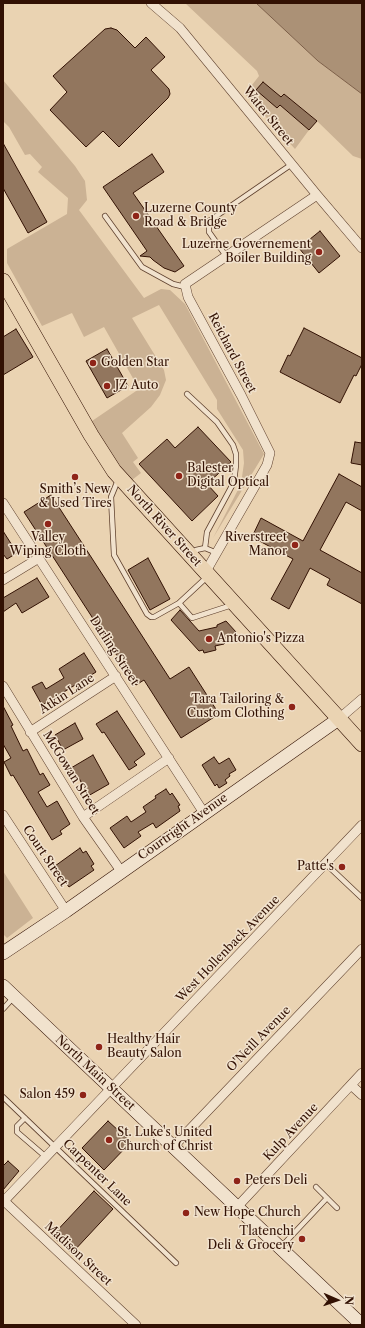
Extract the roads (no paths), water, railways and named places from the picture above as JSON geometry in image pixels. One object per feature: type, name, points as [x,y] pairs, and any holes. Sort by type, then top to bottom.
[{"type":"main road","name":"North River Street","points":[[3,281],[91,435],[114,471],[362,744]]},
{"type":"main road","name":"Courtright Avenue","points":[[3,953],[340,718]]},
{"type":"main road","name":"North Main Street","points":[[3,986],[362,1324]]},
{"type":"street","name":"Water Street","points":[[151,3],[180,28],[362,248]]},
{"type":"street","points":[[186,287],[185,284],[317,195]]},
{"type":"street","name":"Reichard Street","points":[[186,287],[188,297],[241,395],[270,453],[267,465],[217,553],[207,575]]},
{"type":"street","name":"Darling Street","points":[[3,504],[204,813]]},
{"type":"street","points":[[3,580],[39,558]]},
{"type":"street","name":"Atkin Lane","points":[[30,732],[116,676]]},
{"type":"street","name":"McGowan Street","points":[[3,686],[83,817],[121,871]]},
{"type":"street","name":"Courtright Avenue","points":[[340,718],[362,699]]},
{"type":"street","points":[[83,817],[169,758]]},
{"type":"street","name":"Court Street","points":[[3,815],[66,910]]},
{"type":"street","name":"West Hollenback Avenue","points":[[3,1201],[362,825]]},
{"type":"street","name":"O'Neill Avenue","points":[[174,1146],[362,949]]},
{"type":"street","name":"Kulp Avenue","points":[[238,1206],[362,1073]]},
{"type":"street","points":[[351,1085],[362,1095]]},
{"type":"street","name":"Madison Street","points":[[3,1201],[136,1325]]},
{"type":"lane","points":[[226,256],[209,232],[209,221],[292,164]]},
{"type":"lane","points":[[105,216],[142,267],[173,284],[186,287]]},
{"type":"lane","points":[[187,394],[217,422],[236,454],[234,482],[207,532],[205,548]]},
{"type":"lane","points":[[119,477],[111,497],[114,555],[147,614],[154,617],[179,603],[207,575]]},
{"type":"lane","points":[[191,557],[196,550],[205,548],[217,553]]},
{"type":"lane","points":[[179,603],[192,618],[235,604]]},
{"type":"lane","points":[[326,864],[362,898]]},
{"type":"lane","points":[[3,1009],[14,996]]},
{"type":"lane","name":"Carpenter Lane","points":[[3,1097],[56,1146],[176,1264]]},
{"type":"lane","points":[[25,1118],[17,1126],[17,1132],[46,1157]]},
{"type":"lane","points":[[316,1187],[337,1208]]},
{"type":"lane","points":[[281,1247],[327,1198]]},
{"type":"place","name":"Luzerne County Road & Bridge","points":[[136,216]]},
{"type":"place","name":"Luzerne Governement Boiler Building","points":[[319,252]]},
{"type":"place","name":"Golden Star","points":[[93,363]]},
{"type":"place","name":"JZ Auto","points":[[107,386]]},
{"type":"place","name":"Balester Digital Optical","points":[[179,476]]},
{"type":"place","name":"Smith’s New & Used Tires","points":[[75,477]]},
{"type":"place","name":"Valley Wiping Cloth","points":[[48,524]]},
{"type":"place","name":"Riverstreet Manor","points":[[295,545]]},
{"type":"place","name":"Antonio's Pizza","points":[[209,639]]},
{"type":"place","name":"Tara Tailoring & Custom Clothing","points":[[292,707]]},
{"type":"place","name":"Patte's","points":[[342,867]]},
{"type":"place","name":"Healthy Hair Beauty Salon","points":[[99,1047]]},
{"type":"place","name":"Salon 459","points":[[83,1095]]},
{"type":"place","name":"St. Luke's United Church of Christ","points":[[109,1140]]},
{"type":"place","name":"Peters Deli","points":[[237,1181]]},
{"type":"place","name":"New Hope Church","points":[[186,1213]]},
{"type":"place","name":"Tlatenchi Deli & Grocery","points":[[302,1239]]}]
